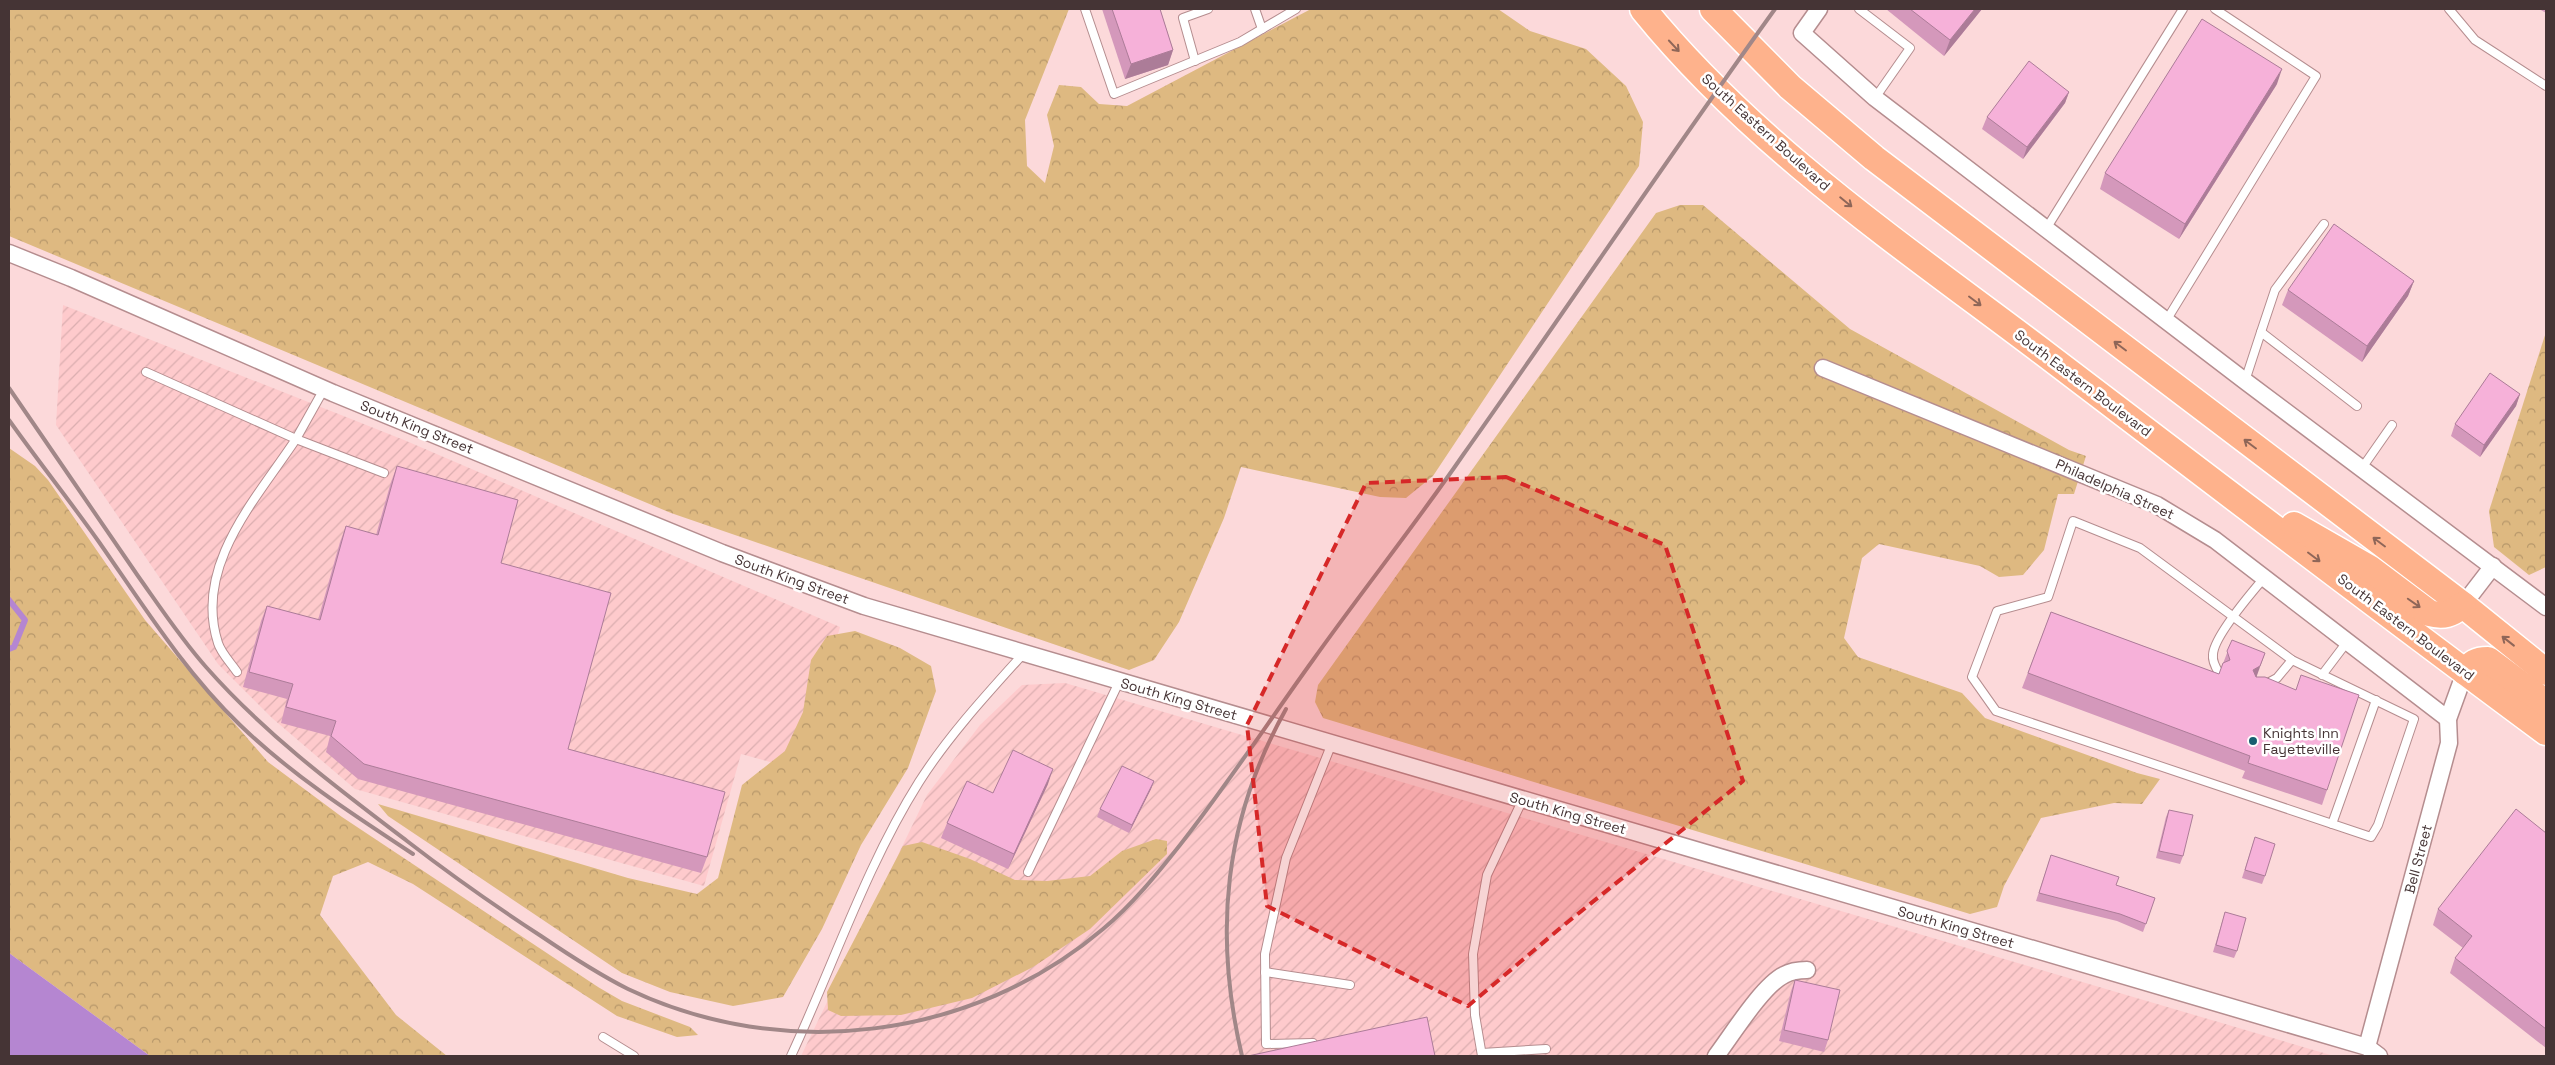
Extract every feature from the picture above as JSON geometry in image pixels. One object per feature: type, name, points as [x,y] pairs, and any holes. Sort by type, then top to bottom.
[{"type":"highway","name":"South Eastern Boulevard","points":[[1643,9],[1663,34],[1717,90],[1811,174],[1930,267],[2546,732]]},
{"type":"highway","points":[[1713,9],[1790,87],[1874,158],[2463,606],[2546,672]]},
{"type":"highway","points":[[2194,467],[2368,568],[2429,613],[2440,616],[2452,614],[2463,606]]},
{"type":"highway","points":[[2465,672],[2471,663],[2478,660],[2488,660],[2546,703]]},
{"type":"street","points":[[1819,9],[1802,33],[1875,98],[2245,381],[2546,607]]},
{"type":"street","name":"South King Street","points":[[9,253],[71,278],[324,390],[765,569],[864,606],[2373,1052]]},
{"type":"street","name":"Philadelphia Street","points":[[1823,368],[2157,505],[2215,540],[2347,642],[2420,710],[2448,719]]},
{"type":"street","points":[[2463,606],[2492,566]]},
{"type":"street","name":"Bell Street","points":[[2373,1052],[2450,743],[2448,719],[2465,672]]},
{"type":"street","points":[[1716,1056],[1766,989],[1782,976],[1793,971],[1807,970]]},
{"type":"lane","points":[[1086,9],[1114,94],[1240,42],[1296,9]]},
{"type":"lane","points":[[1195,61],[1183,18],[1208,9]]},
{"type":"lane","points":[[1255,9],[1262,29]]},
{"type":"lane","points":[[1859,9],[1910,48],[1875,98]]},
{"type":"lane","points":[[2046,229],[2183,9]]},
{"type":"lane","points":[[2166,321],[2316,76],[2215,9]]},
{"type":"lane","points":[[2449,9],[2475,40],[2546,86]]},
{"type":"lane","points":[[2245,381],[2275,290],[2324,224]]},
{"type":"lane","points":[[2260,332],[2357,406]]},
{"type":"lane","points":[[146,372],[296,439],[384,473]]},
{"type":"lane","points":[[237,672],[218,644],[212,614],[216,575],[229,540],[296,439],[324,390]]},
{"type":"lane","points":[[2362,468],[2392,425]]},
{"type":"lane","points":[[2073,521],[2140,548],[2292,660],[2376,700],[2420,710],[2378,825],[2371,837],[1996,711],[1972,677],[1997,612],[2048,598],[2073,521]]},
{"type":"lane","points":[[2220,673],[2212,654],[2233,617],[2264,578]]},
{"type":"lane","points":[[2322,675],[2347,642]]},
{"type":"lane","points":[[791,1056],[884,846],[919,782],[961,723],[1024,652]]},
{"type":"lane","points":[[2253,687],[2262,687],[2277,678],[2292,660]]},
{"type":"lane","points":[[1028,872],[1119,682]]},
{"type":"lane","points":[[2332,824],[2376,700]]},
{"type":"lane","points":[[1313,1044],[1266,1044],[1265,954],[1286,858],[1332,743]]},
{"type":"lane","points":[[1523,800],[1487,876],[1473,954],[1474,1015],[1482,1055],[1546,1050]]},
{"type":"lane","points":[[1265,972],[1350,985]]},
{"type":"lane","points":[[603,1037],[634,1056]]},
{"type":"highlighted area","points":[[1506,477],[1665,545],[1743,781],[1564,925],[1468,1006],[1267,906],[1247,725],[1366,483]]},
{"type":"shaded area","points":[[63,305],[404,440],[840,627],[799,770],[741,754],[704,886],[355,789],[272,718],[218,664],[56,425]]},
{"type":"shaded area","points":[[1065,683],[2334,1056],[801,1056],[927,795],[980,725],[1022,685]]},
{"type":"shaded area","points":[[9,953],[150,1056],[9,1056]]},
{"type":"green space","points":[[9,9],[1069,9],[1025,120],[1027,166],[1045,183],[1054,146],[1047,115],[1059,85],[1081,87],[1099,104],[1127,106],[1311,9],[1498,9],[1530,31],[1586,49],[1626,86],[1643,122],[1639,166],[1433,476],[1406,498],[1380,497],[1241,467],[1224,518],[1179,622],[1154,660],[1129,670],[671,513],[9,236]]},
{"type":"green space","points":[[1680,205],[1703,205],[1850,329],[2069,450],[2086,456],[2074,494],[2058,494],[2044,550],[2023,575],[1999,577],[1980,566],[1879,544],[1862,558],[1844,638],[1858,657],[1962,693],[1985,718],[2137,773],[2160,779],[2142,804],[2114,803],[2041,818],[2004,886],[1997,907],[1970,914],[1323,718],[1315,702],[1318,685],[1656,213]]},
{"type":"green space","points":[[2546,332],[2546,567],[2529,575],[2494,547],[2489,511]]},
{"type":"green space","points":[[9,448],[35,466],[48,480],[145,620],[268,762],[342,817],[598,987],[622,1001],[690,1027],[698,1035],[677,1037],[617,1016],[413,884],[368,862],[333,876],[320,915],[396,1015],[447,1056],[150,1056],[9,953]]},
{"type":"green space","points":[[855,631],[900,648],[931,666],[936,691],[908,768],[861,845],[822,929],[783,997],[733,1006],[670,992],[622,973],[388,816],[378,804],[628,878],[697,894],[718,878],[742,785],[785,751],[803,712],[811,660],[827,636]]},
{"type":"green space","points":[[1156,839],[1167,841],[1167,854],[1090,929],[1033,967],[972,998],[901,1015],[841,1016],[828,1010],[827,992],[903,846],[922,842],[970,859],[1015,880],[1047,881],[1090,876],[1122,851]]},
{"type":"building","points":[[1112,9],[1160,9],[1173,50],[1131,64]]},
{"type":"building","points":[[1910,9],[1975,9],[1950,40]]},
{"type":"building","points":[[2202,19],[2282,69],[2185,224],[2105,173]]},
{"type":"building","points":[[2029,61],[2069,92],[2027,147],[1987,117]]},
{"type":"building","points":[[2334,224],[2414,281],[2367,346],[2288,290]]},
{"type":"building","points":[[2490,373],[2520,394],[2484,445],[2455,424]]},
{"type":"building","points":[[397,466],[518,500],[501,563],[611,593],[568,749],[725,792],[707,857],[364,764],[331,736],[336,721],[286,707],[293,684],[249,672],[267,606],[320,620],[346,526],[378,535]]},
{"type":"building","name":"Knights Inn Fayetteville","points":[[2051,612],[2219,674],[2223,663],[2230,660],[2227,651],[2232,640],[2265,653],[2260,666],[2253,670],[2256,677],[2265,677],[2296,690],[2301,675],[2359,695],[2327,790],[2248,763],[2250,756],[2028,673]]},
{"type":"building","points":[[1013,750],[1053,769],[1014,854],[947,823],[967,781],[993,793]]},
{"type":"building","points":[[1122,766],[1154,781],[1132,825],[1100,809]]},
{"type":"building","points":[[2516,809],[2546,833],[2546,1029],[2455,958],[2472,936],[2438,909]]},
{"type":"building","points":[[2169,810],[2193,815],[2183,856],[2159,851]]},
{"type":"building","points":[[2255,837],[2275,844],[2265,876],[2245,870]]},
{"type":"building","points":[[2051,855],[2119,877],[2116,885],[2155,898],[2146,924],[2120,914],[2039,893]]},
{"type":"building","points":[[2225,912],[2246,918],[2237,951],[2216,945]]},
{"type":"building","points":[[1795,980],[1840,990],[1828,1040],[1784,1030]]},
{"type":"building","points":[[1427,1017],[1435,1056],[1248,1056]]},
{"type":"waterway","points":[[9,600],[25,620],[14,647],[9,649]]},
{"type":"railway","points":[[9,388],[171,623],[229,692],[302,759],[380,821],[473,890],[595,971],[628,989],[688,1012],[749,1026],[812,1032],[874,1028],[936,1016],[995,996],[1051,966],[1103,929],[1134,900],[1153,878],[1214,799],[1332,634],[1445,481],[1775,9]]},
{"type":"railway","points":[[9,420],[88,527],[182,660],[220,704],[280,761],[345,809],[413,854]]},
{"type":"railway","points":[[1242,1056],[1233,1010],[1228,965],[1227,921],[1230,878],[1237,835],[1249,793],[1265,751],[1286,709]]},
{"type":"place","name":"Knights Inn Fayetteville","points":[[2253,741]]}]
